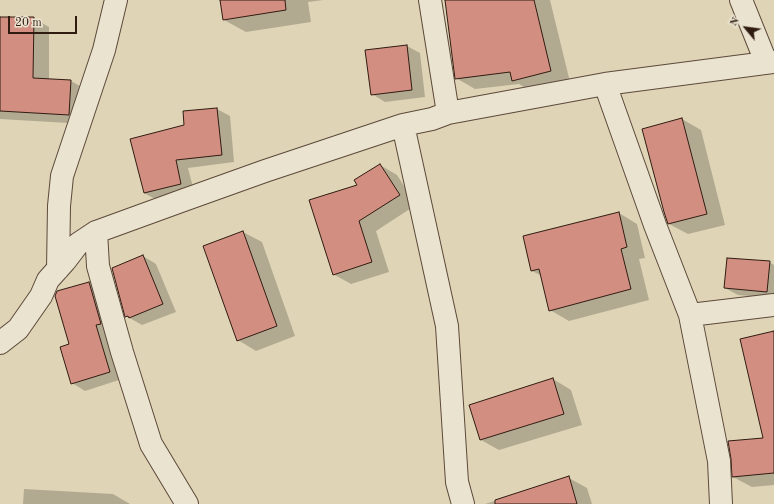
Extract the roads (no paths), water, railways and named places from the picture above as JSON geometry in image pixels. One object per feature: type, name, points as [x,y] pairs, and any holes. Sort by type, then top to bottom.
[{"type":"street","points":[[58,269],[59,206],[62,176],[104,50],[116,0]]},
{"type":"street","points":[[430,0],[448,113]]},
{"type":"street","points":[[0,342],[18,329],[41,296],[48,280],[65,262],[78,244],[96,232],[265,171],[403,125],[432,119],[448,113],[605,84],[770,62],[741,0]]},
{"type":"street","points":[[605,84],[655,225],[690,315],[719,461],[721,504]]},
{"type":"street","points":[[403,125],[447,326],[457,482],[463,504]]},
{"type":"street","points":[[96,232],[98,266],[122,352],[151,444],[187,504]]},
{"type":"street","points":[[690,315],[774,305]]}]
